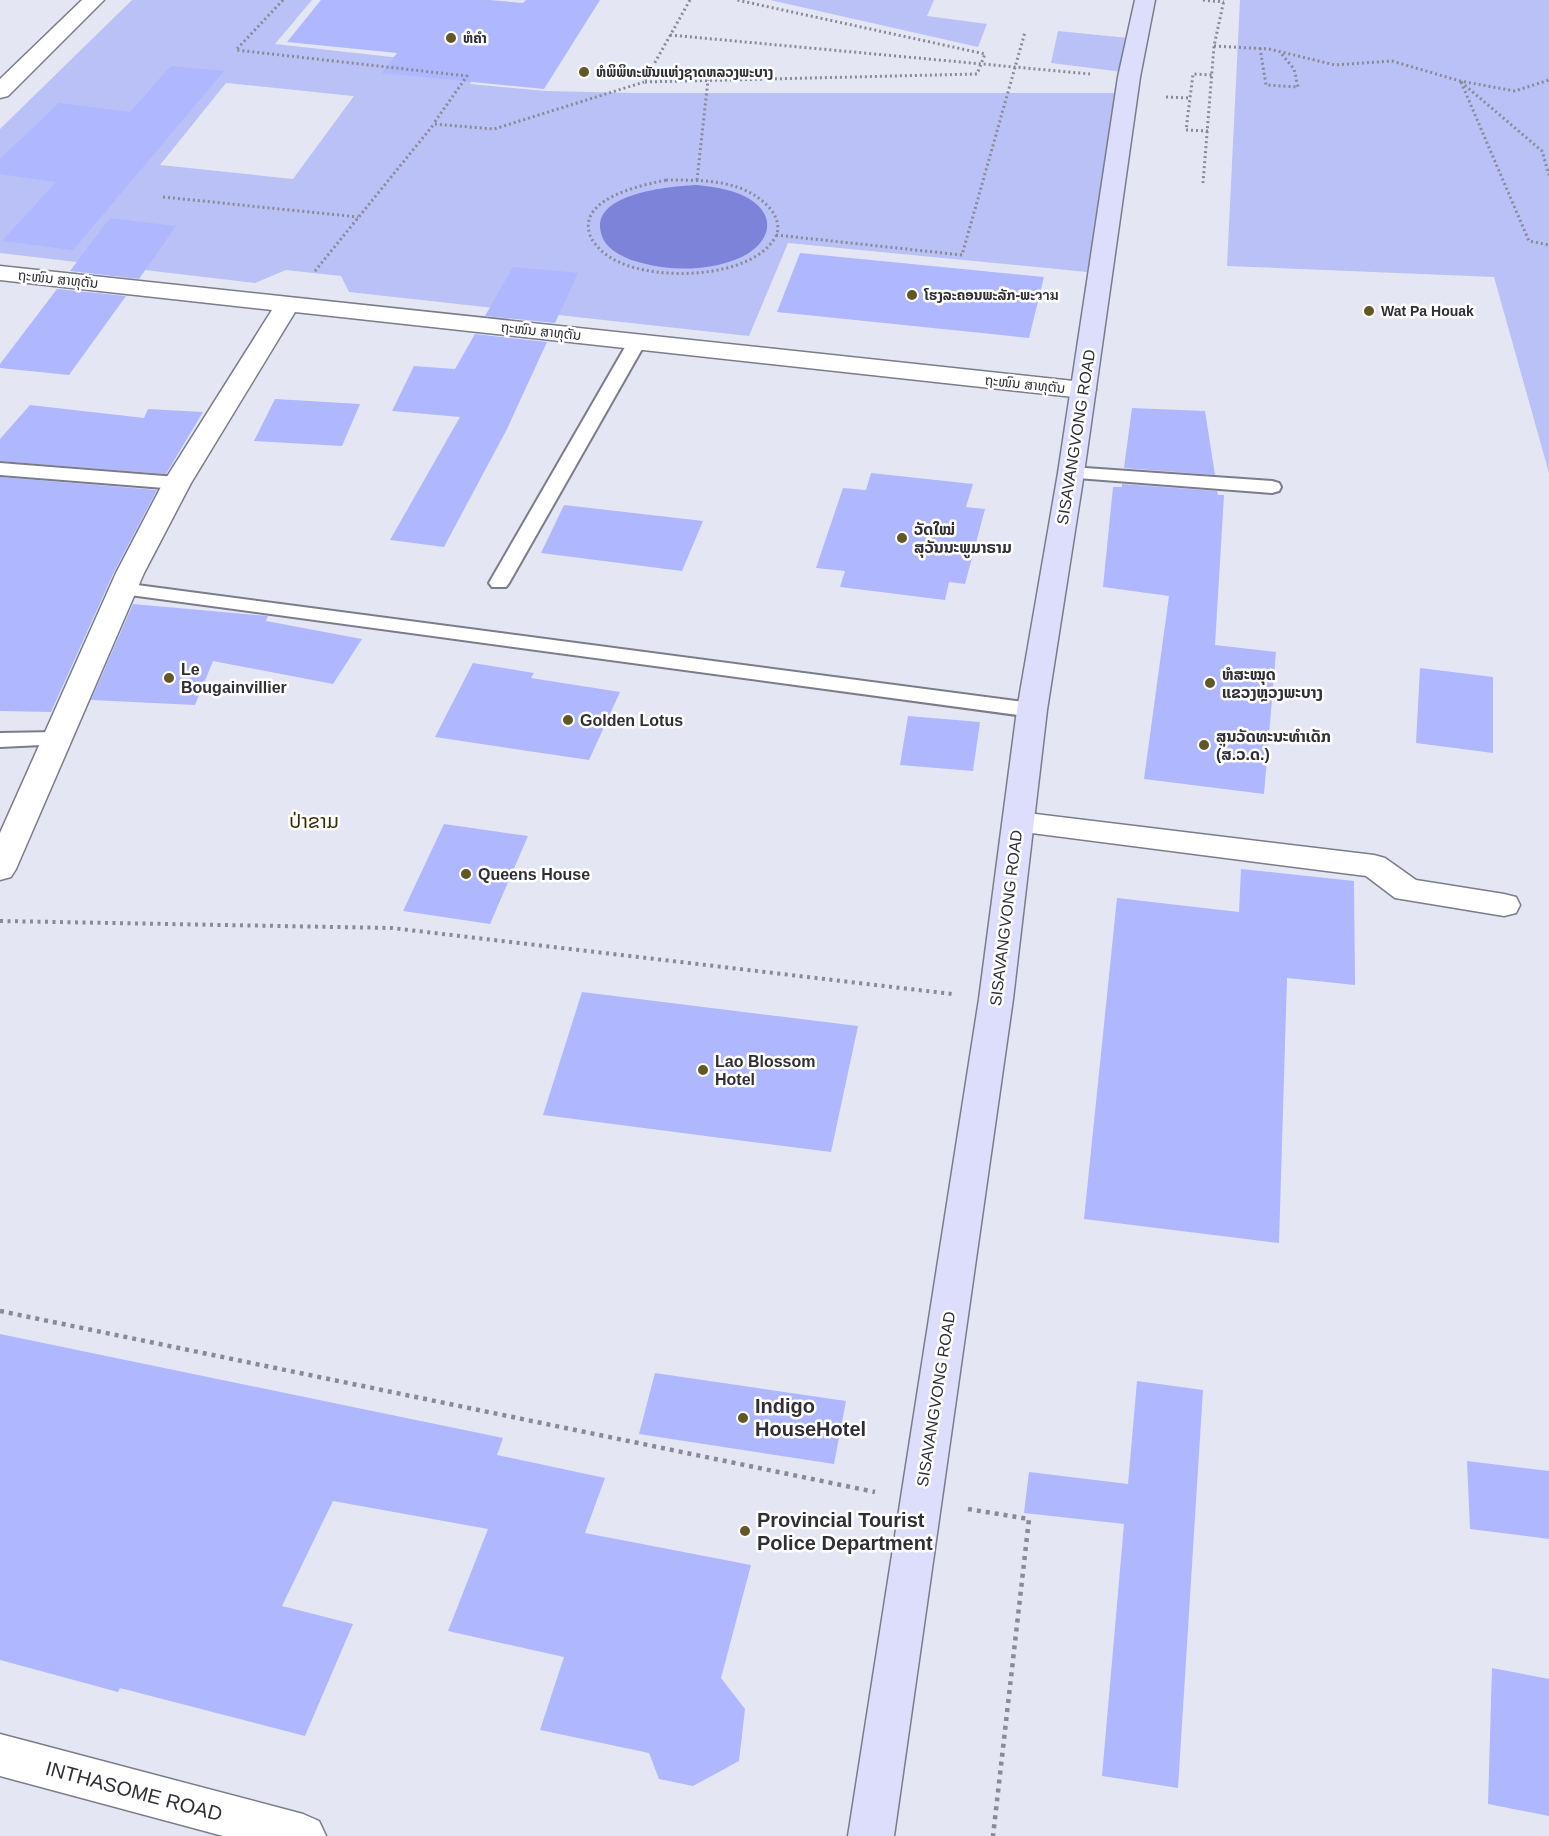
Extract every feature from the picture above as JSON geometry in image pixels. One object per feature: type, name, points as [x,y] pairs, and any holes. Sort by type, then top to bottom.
[{"type":"main road","name":"SISAVANGVONG ROAD","points":[[871,1836],[996,999],[1032,710],[1071,473],[1129,77],[1145,0]]},
{"type":"street","points":[[0,91],[94,0]]},
{"type":"street","name":"ຖະໜົນ ສາທຸຕັນ","points":[[0,273],[1083,390]]},
{"type":"street","points":[[0,869],[122,589],[177,483],[288,304]]},
{"type":"street","points":[[1018,823],[1374,866],[1407,891],[1504,905]]},
{"type":"street","name":"INTHASOME ROAD","points":[[0,1755],[221,1826],[303,1836]]},
{"type":"lane","points":[[499,583],[637,342]]},
{"type":"lane","points":[[0,469],[177,483]]},
{"type":"lane","points":[[1071,473],[1272,487]]},
{"type":"lane","points":[[122,589],[1032,710]]},
{"type":"lane","points":[[0,740],[56,739]]},
{"type":"path","points":[[283,0],[236,50],[467,76],[434,124],[288,304]]},
{"type":"path","points":[[644,82],[690,0]]},
{"type":"path","points":[[434,124],[494,129],[644,82],[977,74],[985,54],[737,0]]},
{"type":"path","points":[[1203,0],[1224,1],[1214,46],[1203,183]]},
{"type":"path","points":[[776,235],[962,255],[1025,32]]},
{"type":"path","points":[[670,35],[1129,77]]},
{"type":"path","points":[[1214,46],[1260,48],[1335,65],[1392,61],[1460,81],[1515,91],[1549,80]]},
{"type":"path","points":[[1260,48],[1266,85],[1298,87],[1294,69],[1280,52]]},
{"type":"path","points":[[1208,131],[1186,130],[1193,74],[1212,75]]},
{"type":"path","points":[[697,180],[708,80]]},
{"type":"path","points":[[1460,81],[1542,152],[1549,175]]},
{"type":"path","points":[[1460,81],[1529,241],[1549,245]]},
{"type":"path","points":[[1170,98],[1190,98]]},
{"type":"path","points":[[666,180],[697,180],[726,184],[751,193],[769,205],[777,220],[776,235],[764,250],[743,262],[715,271],[683,274],[652,272],[623,265],[602,254],[590,239],[587,224],[596,208],[613,195],[638,186],[666,180]]},
{"type":"path","points":[[163,197],[359,217]]},
{"type":"path","points":[[0,921],[392,928],[996,999]]},
{"type":"path","points":[[0,1311],[920,1501],[1029,1520],[993,1836]]},
{"type":"shaded area","points":[[132,0],[312,0],[275,44],[481,67],[470,84],[545,91],[635,93],[1120,93],[1087,272],[788,243],[749,336],[349,292],[341,276],[286,270],[255,283],[0,253],[0,129]],"holes":[[[226,83],[354,96],[293,179],[160,165]]]},
{"type":"shaded area","points":[[770,0],[934,0],[927,16],[987,24],[978,47]]},
{"type":"shaded area","points":[[1240,0],[1549,0],[1549,473],[1494,277],[1227,266]]},
{"type":"shaded area","points":[[1058,31],[1128,38],[1123,72],[1051,63]]},
{"type":"water","points":[[697,185],[734,192],[757,205],[764,213],[767,230],[757,246],[748,253],[726,263],[702,268],[677,268],[653,266],[631,260],[608,246],[602,236],[600,222],[607,210],[618,201],[652,190]]},
{"type":"building","name":"ຫໍຄຳ","points":[[321,0],[489,0],[523,3],[526,0],[600,0],[544,89],[382,73],[397,53],[287,42]]},
{"type":"building","points":[[171,66],[224,71],[73,250],[2,241],[56,182],[0,174],[0,159],[59,103],[130,112]]},
{"type":"building","points":[[110,218],[176,226],[139,279],[70,271]]},
{"type":"building","name":"ໂຮງລະຄອນພະລັກ-ພະวาม","points":[[800,253],[1044,277],[1029,338],[777,312]]},
{"type":"building","points":[[513,267],[578,273],[555,323],[485,316]]},
{"type":"building","points":[[57,289],[126,296],[69,375],[0,368],[0,364]]},
{"type":"building","points":[[475,334],[547,342],[507,429],[444,547],[390,540],[460,417],[392,411],[414,366],[455,369]]},
{"type":"building","points":[[275,399],[360,404],[342,446],[254,441]]},
{"type":"building","points":[[30,405],[144,418],[148,409],[203,412],[166,474],[0,461],[0,439]]},
{"type":"building","points":[[1132,408],[1205,411],[1215,475],[1124,468]]},
{"type":"building","name":"ວັດໃໝ່ ສຸວັນນະພູມາຣາມ","points":[[871,473],[973,484],[966,507],[985,509],[965,584],[949,582],[945,600],[840,587],[845,571],[816,568],[843,488],[866,490]]},
{"type":"building","points":[[0,477],[157,490],[114,572],[51,712],[0,711]]},
{"type":"building","points":[[1122,484],[1217,491],[1218,495],[1224,495],[1215,645],[1276,652],[1264,794],[1144,779],[1169,596],[1103,587],[1113,487],[1122,487]]},
{"type":"building","points":[[564,505],[703,521],[682,571],[541,553]]},
{"type":"building","points":[[133,604],[268,616],[266,621],[362,639],[333,684],[213,661],[195,705],[91,700]]},
{"type":"building","points":[[473,663],[534,673],[531,678],[620,692],[589,760],[435,737]]},
{"type":"building","points":[[1420,668],[1493,677],[1493,753],[1416,743]]},
{"type":"building","points":[[908,716],[980,722],[973,771],[900,765]]},
{"type":"building","name":"Queens House","points":[[444,824],[528,836],[490,924],[403,911]]},
{"type":"building","points":[[1241,869],[1354,881],[1355,985],[1287,978],[1279,1243],[1084,1219],[1117,898],[1239,912]]},
{"type":"building","name":"Lao Blossom Hotel","points":[[582,992],[858,1026],[831,1152],[543,1115]]},
{"type":"building","points":[[0,1334],[503,1438],[497,1455],[605,1478],[585,1533],[751,1565],[721,1678],[745,1709],[739,1761],[693,1786],[659,1779],[649,1753],[540,1730],[564,1657],[448,1631],[488,1529],[333,1501],[282,1606],[353,1624],[305,1736],[120,1688],[118,1692],[0,1660]]},
{"type":"building","name":"Indigo HouseHotel","points":[[655,1373],[846,1401],[834,1464],[639,1434]]},
{"type":"building","points":[[1137,1381],[1203,1390],[1178,1788],[1102,1776],[1124,1524],[1024,1513],[1029,1472],[1128,1484]]},
{"type":"building","points":[[1467,1461],[1549,1471],[1549,1539],[1470,1529]]},
{"type":"building","points":[[1492,1668],[1549,1679],[1549,1816],[1488,1804]]},
{"type":"place","name":"ຫໍຄຳ","points":[[451,38]]},
{"type":"place","name":"ຫໍພິພິທະພັນແຫ່ງຊາດຫລວງພະບາງ","points":[[584,72]]},
{"type":"place","name":"ໂຮງລະຄອນພະລັກ-ພະวาม","points":[[912,295]]},
{"type":"place","name":"Wat Pa Houak","points":[[1369,311]]},
{"type":"place","name":"ວັດໃໝ່ ສຸວັນນະພູມາຣາມ","points":[[902,538]]},
{"type":"place","name":"Le Bougainvillier","points":[[169,678]]},
{"type":"place","name":"ຫໍສະໝຸດ ແຂວງຫຼວງພະບາງ","points":[[1210,683]]},
{"type":"place","name":"Golden Lotus","points":[[568,720]]},
{"type":"place","name":"ສູນວັດທະນະທຳເດັກ (ສ.ວ.ດ.)","points":[[1204,745]]},
{"type":"place","name":"Queens House","points":[[466,874]]},
{"type":"place","name":"Lao Blossom Hotel","points":[[703,1070]]},
{"type":"place","name":"Indigo HouseHotel","points":[[743,1418]]},
{"type":"place","name":"Provincial Tourist Police Department","points":[[745,1531]]},
{"type":"district","name":"ປ່າຂາມ","points":[[314,821]]}]
